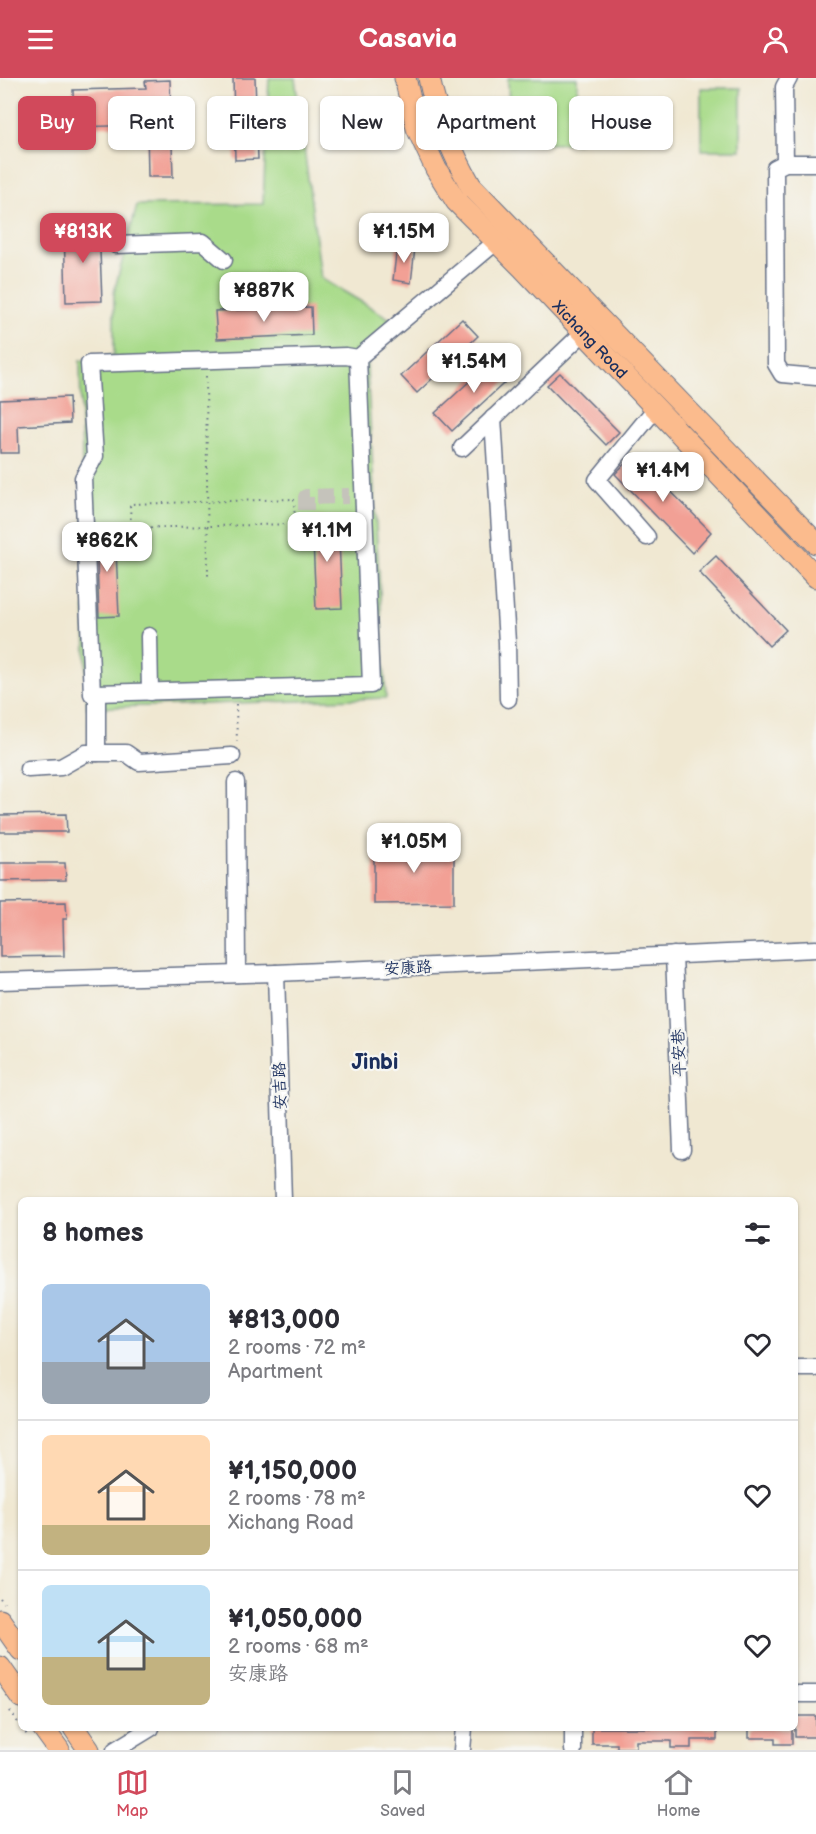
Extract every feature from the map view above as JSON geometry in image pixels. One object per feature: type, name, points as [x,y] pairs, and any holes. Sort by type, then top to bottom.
[{"type":"main road","name":"Xichang Road","points":[[405,78],[417,128],[436,169],[456,201],[497,241],[816,577]]},
{"type":"main road","name":"Xichang Road","points":[[429,78],[451,152],[471,186],[816,543]]},
{"type":"main road","points":[[0,1620],[18,1646]]},
{"type":"main road","points":[[0,1669],[18,1693]]},
{"type":"main road","points":[[45,1731],[59,1750]]},
{"type":"main road","points":[[76,1731],[89,1750]]},
{"type":"street","points":[[785,163],[784,87],[789,78]]},
{"type":"street","points":[[816,163],[785,163],[775,168],[776,364],[782,374],[816,377]]},
{"type":"street","points":[[358,358],[346,356],[89,364],[95,456],[83,478],[92,694],[371,685],[356,496],[358,358],[497,241]]},
{"type":"street","points":[[116,244],[203,242],[224,260]]},
{"type":"street","points":[[462,448],[584,332]]},
{"type":"street","points":[[647,537],[597,480],[656,408]]},
{"type":"street","points":[[493,418],[507,642],[508,699]]},
{"type":"street","points":[[149,636],[150,692]]},
{"type":"street","points":[[96,693],[96,753]]},
{"type":"street","points":[[28,769],[61,766],[86,753],[126,753],[139,762],[235,753]]},
{"type":"street","points":[[236,782],[237,974]]},
{"type":"street","name":"安康路","points":[[0,981],[276,973],[816,949]]},
{"type":"street","name":"平安巷","points":[[674,955],[682,1150]]},
{"type":"street","name":"安吉路","points":[[276,973],[283,1197]]},
{"type":"street","points":[[798,1368],[816,1368]]},
{"type":"street","points":[[798,1695],[816,1694]]},
{"type":"street","points":[[115,1750],[146,1731]]},
{"type":"street","points":[[462,1750],[464,1731]]},
{"type":"street","points":[[573,1731],[573,1750]]},
{"type":"path","points":[[206,361],[208,576]]},
{"type":"path","points":[[294,499],[295,524],[131,528],[130,504],[208,500],[294,499]]},
{"type":"path","points":[[235,753],[236,689]]},
{"type":"green space","points":[[269,78],[295,78],[297,96],[268,96]]},
{"type":"green space","points":[[508,78],[577,78],[578,96],[569,96],[569,143],[557,144],[557,96],[509,96]]},
{"type":"green space","points":[[701,88],[741,88],[741,150],[701,150]]},
{"type":"green space","points":[[266,150],[304,150],[321,278],[404,327],[366,352],[386,698],[87,708],[80,361],[114,355],[114,292],[137,205],[263,204]]},
{"type":"building","points":[[233,78],[255,78],[256,96],[233,96]]},
{"type":"building","points":[[170,80],[170,96],[108,96],[108,126],[96,126],[96,96],[73,96],[73,90],[146,88],[145,81]]},
{"type":"building","points":[[147,150],[172,150],[173,177],[148,177]]},
{"type":"building","points":[[235,150],[258,150],[258,159],[235,160]]},
{"type":"building","points":[[99,226],[102,301],[66,302],[64,227]]},
{"type":"building","points":[[397,246],[415,248],[411,283],[393,280]]},
{"type":"building","points":[[311,307],[312,335],[217,339],[215,311]]},
{"type":"building","points":[[462,319],[478,336],[417,393],[401,376]]},
{"type":"building","points":[[497,356],[514,374],[452,431],[435,413]]},
{"type":"building","points":[[560,373],[619,432],[606,445],[547,385]]},
{"type":"building","points":[[69,397],[70,423],[18,426],[19,453],[0,453],[0,400]]},
{"type":"building","points":[[634,454],[711,532],[692,553],[615,474]]},
{"type":"building","points":[[338,517],[342,608],[316,609],[312,518]]},
{"type":"building","points":[[115,529],[119,616],[99,617],[96,530]]},
{"type":"building","points":[[716,556],[786,630],[769,646],[699,572]]},
{"type":"building","points":[[66,814],[67,832],[0,832],[0,815]]},
{"type":"building","points":[[454,845],[454,903],[374,904],[374,846]]},
{"type":"building","points":[[0,863],[65,863],[66,880],[0,881]]},
{"type":"building","points":[[66,902],[67,919],[63,919],[64,956],[0,957],[0,903]]},
{"type":"building","points":[[798,1716],[816,1716],[816,1737],[795,1737],[795,1731],[798,1731]]},
{"type":"building","points":[[592,1731],[717,1731],[717,1740],[691,1740],[691,1748],[671,1748],[671,1741],[636,1741],[636,1748],[617,1748],[617,1744],[592,1744]]},
{"type":"building","points":[[749,1731],[792,1731],[792,1744],[775,1744],[775,1738],[749,1738]]},
{"type":"tunnel","points":[[306,510],[306,497],[349,496]]},
{"type":"district","name":"Jinbi","points":[[375,1061]]}]
